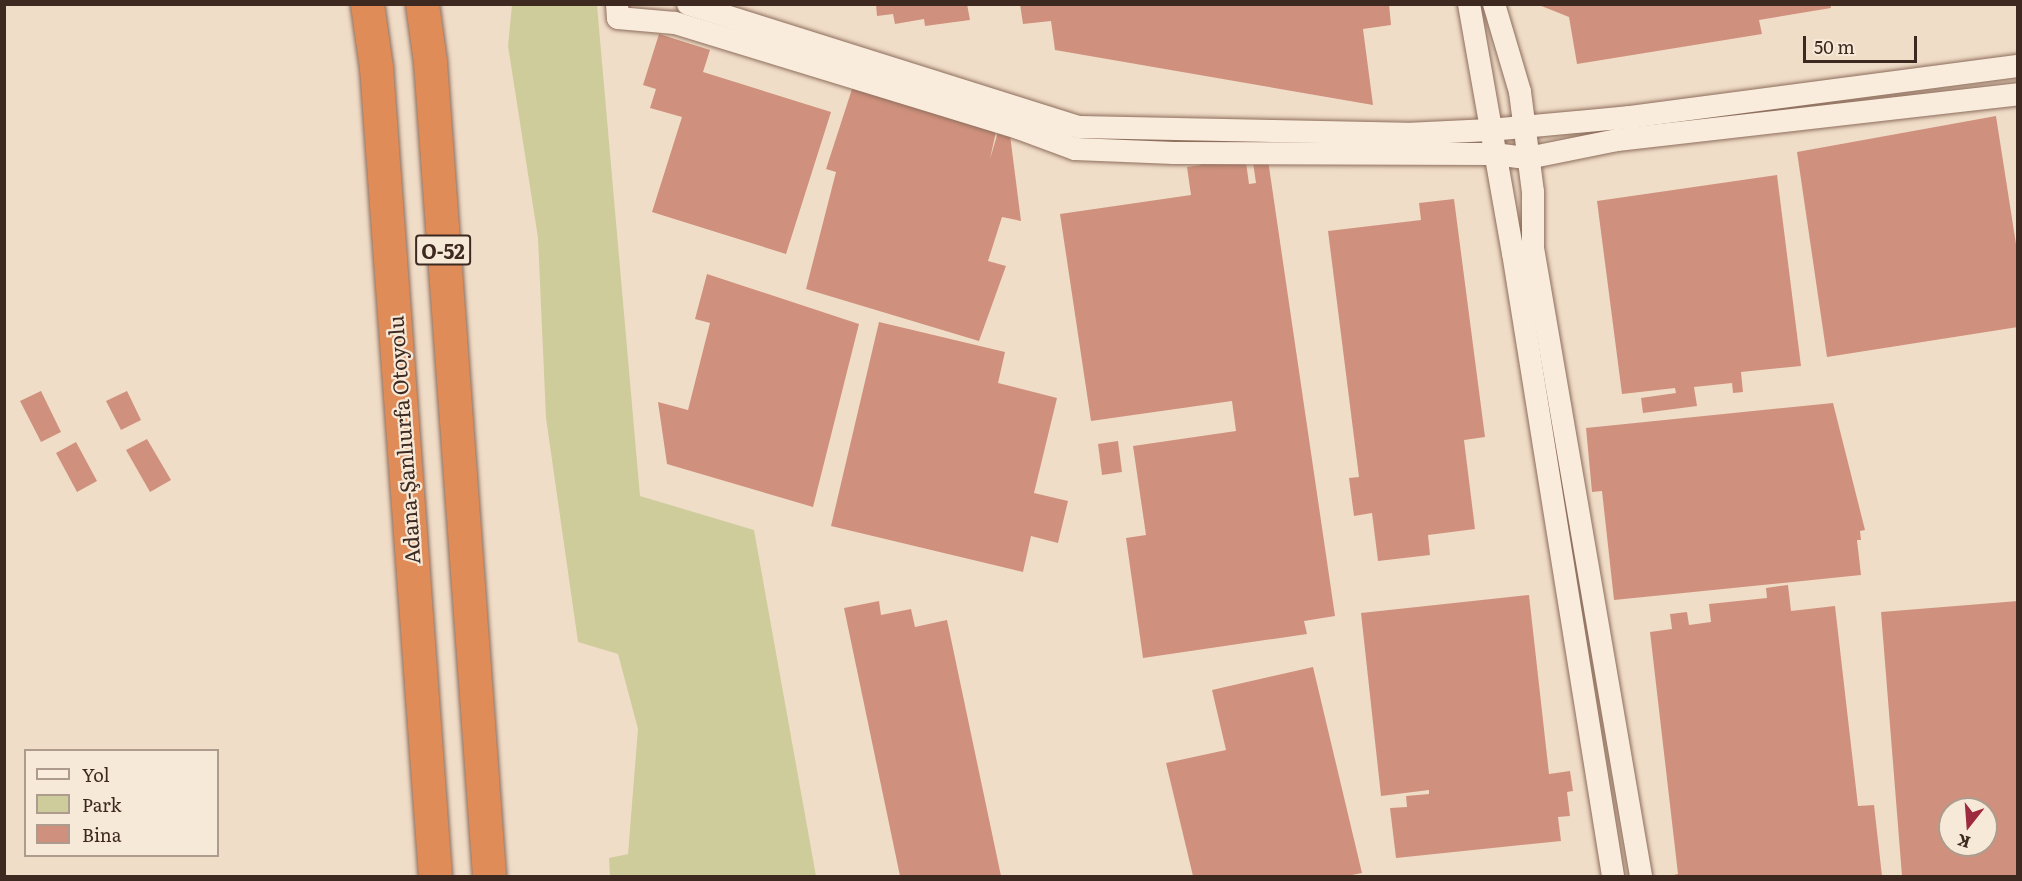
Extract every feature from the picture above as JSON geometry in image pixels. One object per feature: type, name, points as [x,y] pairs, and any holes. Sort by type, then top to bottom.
[{"type":"highway","name":"Adana-Şanlıurfa Otoyolu","points":[[367,4],[376,68],[435,876]]},
{"type":"highway","name":"O-52","points":[[422,4],[430,62],[489,876]]},
{"type":"street","points":[[688,4],[1079,127],[1406,134],[2018,94]]},
{"type":"street","points":[[1469,4],[1613,876]]},
{"type":"street","points":[[1494,4],[1520,92],[1522,126],[1533,192],[1533,248],[1641,876]]},
{"type":"street","points":[[618,11],[675,23],[1018,128],[1075,149],[1197,153],[1494,154],[1528,158],[1775,109],[2018,66]]},
{"type":"green space","points":[[512,5],[597,5],[640,496],[754,530],[816,876],[610,876],[609,858],[628,854],[638,729],[618,654],[578,642],[546,418],[538,238],[508,46]]},
{"type":"building","points":[[876,4],[967,4],[970,20],[925,26],[924,19],[895,24],[893,14],[877,16]]},
{"type":"building","points":[[1020,4],[1389,4],[1391,25],[1363,29],[1373,105],[1055,50],[1051,21],[1023,24]]},
{"type":"building","points":[[1830,4],[1831,8],[1759,20],[1762,34],[1577,64],[1569,17],[1539,5]]},
{"type":"building","points":[[659,34],[710,50],[703,72],[831,112],[786,254],[652,212],[682,117],[650,108],[656,89],[643,85]]},
{"type":"building","points":[[854,83],[997,127],[990,159],[998,132],[1010,135],[1021,221],[1002,217],[988,261],[1006,266],[979,341],[806,289],[836,172],[826,169]]},
{"type":"building","points":[[1996,116],[2018,257],[2018,327],[1827,357],[1797,152]]},
{"type":"building","points":[[1245,155],[1249,184],[1256,183],[1253,162],[1268,160],[1335,616],[1304,621],[1307,634],[1143,658],[1126,538],[1146,535],[1133,446],[1236,431],[1232,401],[1091,421],[1060,214],[1191,195],[1187,167],[1201,165],[1200,161]]},
{"type":"building","points":[[1777,175],[1801,366],[1741,372],[1743,392],[1733,393],[1732,383],[1694,387],[1697,406],[1643,413],[1641,398],[1676,393],[1675,388],[1622,394],[1597,201]]},
{"type":"building","points":[[1454,199],[1485,437],[1464,440],[1475,529],[1428,535],[1430,555],[1378,561],[1372,513],[1354,516],[1349,478],[1359,477],[1328,231],[1421,220],[1419,203]]},
{"type":"building","points":[[707,274],[859,324],[813,507],[667,464],[658,402],[688,410],[710,323],[695,319]]},
{"type":"building","points":[[879,322],[1005,352],[998,383],[1057,398],[1034,493],[1068,501],[1058,543],[1031,536],[1023,572],[831,526]]},
{"type":"building","points":[[41,391],[61,432],[41,442],[20,401]]},
{"type":"building","points":[[127,391],[141,420],[121,430],[106,401]]},
{"type":"building","points":[[1833,403],[1865,530],[1860,531],[1861,540],[1857,540],[1861,575],[1614,600],[1602,491],[1592,492],[1586,428]]},
{"type":"building","points":[[147,439],[171,480],[150,492],[126,450]]},
{"type":"building","points":[[1118,441],[1122,472],[1102,475],[1098,444]]},
{"type":"building","points":[[76,442],[97,481],[77,492],[56,453]]},
{"type":"building","points":[[1788,585],[1791,611],[1835,606],[1858,806],[1874,805],[1882,876],[1669,876],[1678,874],[1650,632],[1672,629],[1670,614],[1687,612],[1689,625],[1711,622],[1709,604],[1767,598],[1766,588]]},
{"type":"building","points":[[1529,595],[1549,774],[1570,771],[1573,791],[1567,792],[1570,816],[1558,817],[1561,841],[1396,858],[1390,808],[1407,807],[1406,796],[1429,794],[1429,790],[1381,796],[1361,613]]},
{"type":"building","points":[[879,601],[881,615],[911,609],[915,627],[947,620],[1001,876],[900,876],[844,608]]},
{"type":"building","points":[[2018,601],[2018,876],[1902,876],[1881,612]]},
{"type":"building","points":[[1313,667],[1362,873],[1347,876],[1193,876],[1166,763],[1226,750],[1212,690]]}]
